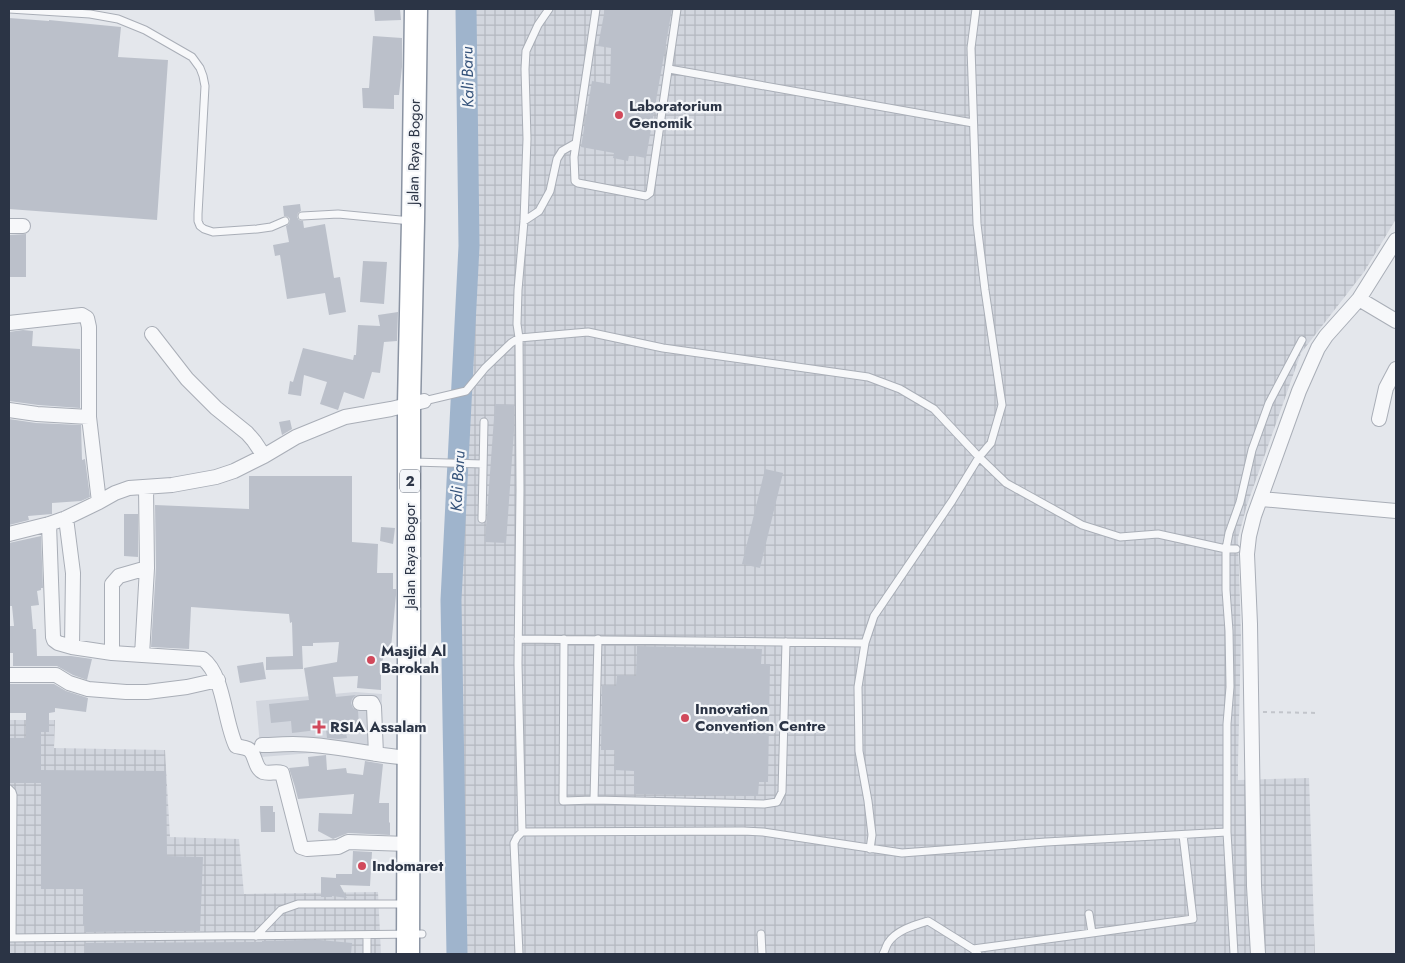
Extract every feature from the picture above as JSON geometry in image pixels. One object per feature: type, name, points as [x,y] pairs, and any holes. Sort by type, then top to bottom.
[{"type":"highway","name":"Jalan Raya Bogor","points":[[415,944],[417,462],[413,221],[416,9]]},
{"type":"highway","name":"Jalan Raya Bogor","points":[[416,402],[430,9]]},
{"type":"highway","name":"Jalan Raya Bogor","points":[[415,944],[408,904],[408,844],[417,462]]},
{"type":"street","points":[[1258,954],[1254,886],[1247,554],[1249,536],[1299,391],[1311,363],[1326,336],[1359,299],[1396,240]]},
{"type":"street","points":[[1359,299],[1396,321]]},
{"type":"street","points":[[9,323],[82,315],[87,318],[89,327],[90,417],[99,502]]},
{"type":"street","points":[[152,334],[187,379],[216,408],[254,441],[264,456]]},
{"type":"street","points":[[1379,419],[1386,388],[1396,369]]},
{"type":"street","points":[[9,534],[66,518],[115,492],[129,488],[172,485],[216,477],[234,471],[264,456],[296,437],[345,417],[416,402]]},
{"type":"street","points":[[9,410],[37,414],[90,417]]},
{"type":"street","points":[[142,655],[147,568],[146,488]]},
{"type":"street","points":[[1261,499],[1396,511]]},
{"type":"street","points":[[66,518],[73,573],[72,647]]},
{"type":"street","points":[[49,524],[54,640],[72,647],[112,653],[203,659],[208,663],[218,680],[231,735],[236,746],[248,749],[252,753],[259,770],[282,773],[301,847],[307,849],[338,847],[348,842],[408,844]]},
{"type":"street","points":[[112,653],[112,584],[119,576],[147,568]]},
{"type":"street","points":[[9,675],[56,675],[69,684],[88,689],[126,692],[147,692],[187,687],[218,680]]},
{"type":"street","points":[[360,704],[372,703],[374,707],[376,754]]},
{"type":"street","points":[[262,746],[295,744],[409,758]]},
{"type":"lane","points":[[9,9],[90,14],[118,19],[145,30],[192,57],[200,68],[205,86],[198,214],[200,226],[208,231],[224,232],[271,227],[285,221]]},
{"type":"lane","points":[[522,832],[518,639],[520,490],[519,338],[517,324],[524,221],[525,69],[526,52],[538,25],[549,9]]},
{"type":"lane","points":[[596,9],[574,157],[575,181],[646,196],[650,194],[677,9]]},
{"type":"lane","points":[[870,849],[872,835],[859,751],[858,687],[865,643],[874,616],[952,501],[979,457],[991,443],[1002,405],[985,290],[978,224],[971,48],[976,9]]},
{"type":"lane","points":[[669,68],[974,123]]},
{"type":"lane","points":[[524,221],[539,211],[550,192],[557,159],[562,151],[576,143]]},
{"type":"lane","points":[[302,216],[338,214],[413,221]]},
{"type":"lane","points":[[416,402],[463,393],[485,368],[511,343],[519,338],[588,332],[663,348],[868,377],[900,389],[934,409],[1006,483],[1082,525],[1120,537],[1158,534],[1226,549],[1236,548]]},
{"type":"lane","points":[[1234,954],[1227,832],[1230,630],[1226,590],[1226,549],[1229,533],[1240,502],[1252,450],[1269,403],[1302,340]]},
{"type":"lane","points":[[482,519],[484,422]]},
{"type":"lane","points":[[417,462],[483,464]]},
{"type":"lane","points":[[518,639],[865,643]]},
{"type":"lane","points":[[564,639],[563,802],[594,800],[764,804],[777,802],[782,792],[786,642]]},
{"type":"lane","points":[[594,800],[598,639]]},
{"type":"lane","points":[[9,789],[13,795],[11,938],[367,935],[415,944]]},
{"type":"lane","points":[[519,954],[514,843],[522,832],[763,832],[902,853],[1046,842],[1227,832]]},
{"type":"lane","points":[[883,954],[888,942],[896,935],[909,927],[928,921],[975,951],[1193,919],[1183,835]]},
{"type":"lane","points":[[256,936],[281,910],[298,904],[408,904]]},
{"type":"lane","points":[[1089,914],[1092,933]]},
{"type":"lane","points":[[761,934],[762,954]]},
{"type":"lane","points":[[367,935],[367,954]]},
{"type":"path","points":[[1251,711],[1319,713]]},
{"type":"shaded area","points":[[462,9],[1396,9],[1396,219],[1364,272],[1301,353],[1247,505],[1238,538],[1241,637],[1238,780],[1309,778],[1315,954],[458,954]]},
{"type":"shaded area","name":"RSIA Assalam","points":[[355,692],[382,694],[380,759],[312,753],[261,757],[256,701]]},
{"type":"shaded area","points":[[9,720],[55,720],[54,748],[165,750],[170,837],[239,839],[244,894],[378,892],[381,954],[9,954]]},
{"type":"building","points":[[374,9],[400,9],[401,20],[375,21]]},
{"type":"building","name":"Laboratorium Genomik","points":[[605,9],[672,9],[646,158],[629,155],[628,161],[613,158],[614,153],[581,147],[592,81],[610,84],[611,48],[598,46]]},
{"type":"building","points":[[9,18],[121,27],[118,57],[168,60],[157,220],[9,209]]},
{"type":"building","points":[[373,36],[402,38],[402,67],[399,95],[394,95],[394,109],[363,108],[362,88],[369,88]]},
{"type":"building","points":[[300,204],[301,211],[297,217],[303,221],[304,228],[325,224],[334,278],[340,277],[346,312],[329,315],[325,293],[287,299],[280,255],[275,256],[273,245],[289,242],[286,226],[289,224],[290,219],[284,216],[283,206]]},
{"type":"building","points":[[26,234],[26,277],[9,277],[9,235]]},
{"type":"building","points":[[363,261],[387,262],[384,304],[360,302]]},
{"type":"building","points":[[398,312],[397,341],[384,342],[380,373],[372,372],[364,399],[344,392],[338,410],[320,404],[327,382],[304,375],[301,396],[288,394],[290,381],[293,382],[303,348],[353,360],[354,355],[356,355],[358,325],[380,326],[378,315]]},
{"type":"building","points":[[33,331],[32,346],[80,349],[80,408],[9,401],[9,332]]},
{"type":"building","points":[[495,404],[514,405],[514,431],[506,543],[485,542]]},
{"type":"building","points":[[9,419],[36,423],[81,425],[82,460],[85,459],[90,497],[81,501],[52,503],[52,514],[28,516],[29,520],[9,525]]},
{"type":"building","points":[[290,420],[292,429],[282,435],[279,422]]},
{"type":"building","points":[[765,469],[783,473],[760,568],[742,564]]},
{"type":"building","points":[[249,476],[352,476],[352,542],[378,544],[377,573],[393,573],[393,589],[396,589],[396,595],[391,648],[385,647],[381,670],[381,690],[357,688],[358,676],[333,677],[336,697],[356,695],[351,703],[353,708],[358,711],[359,726],[345,727],[347,738],[327,738],[326,729],[292,733],[291,721],[271,723],[269,704],[309,700],[304,668],[337,662],[339,642],[313,643],[313,646],[302,646],[303,669],[266,670],[266,657],[293,656],[292,622],[290,623],[289,614],[191,607],[189,649],[151,647],[156,568],[155,505],[249,509]]},
{"type":"building","points":[[124,514],[138,514],[138,557],[124,556]]},
{"type":"building","points":[[381,527],[395,528],[393,544],[380,541]]},
{"type":"building","points":[[41,536],[43,588],[37,591],[39,605],[31,606],[33,629],[36,629],[37,656],[71,656],[92,659],[87,680],[57,666],[13,666],[13,653],[9,653],[9,626],[14,626],[12,606],[9,606],[9,543]]},
{"type":"building","name":"Innovation Convention Centre","points":[[637,646],[762,649],[761,664],[770,664],[768,782],[759,782],[758,796],[634,794],[634,771],[614,770],[615,750],[601,750],[602,685],[616,686],[617,675],[636,676]]},
{"type":"building","points":[[263,662],[266,679],[240,683],[237,666]]},
{"type":"building","points":[[9,684],[54,684],[66,691],[88,698],[86,712],[55,708],[55,712],[49,713],[49,732],[41,732],[41,770],[166,771],[167,856],[203,857],[200,931],[85,932],[85,926],[83,926],[83,889],[41,889],[41,783],[9,783],[9,738],[26,738],[26,713],[9,713]]},
{"type":"building","points":[[326,755],[327,770],[346,768],[347,773],[363,775],[365,761],[383,764],[379,803],[389,803],[390,835],[348,833],[333,839],[318,831],[319,813],[352,814],[354,794],[298,799],[289,768],[309,766],[308,757]]},
{"type":"building","points":[[260,806],[273,806],[273,812],[275,812],[275,832],[261,832]]},
{"type":"building","points":[[353,851],[372,852],[370,886],[340,885],[347,898],[321,897],[321,877],[336,878],[336,874],[352,874]]},
{"type":"building","points":[[320,940],[352,943],[351,954],[84,954],[85,943]]},
{"type":"waterway","name":"Kali Baru","points":[[457,954],[451,600],[469,246],[466,9]]},
{"type":"place","name":"Laboratorium Genomik","points":[[619,115]]},
{"type":"place","name":"Masjid Al Barokah","points":[[371,660]]},
{"type":"place","name":"Innovation Convention Centre","points":[[685,718]]},
{"type":"place","name":"RSIA Assalam","points":[[319,727]]},
{"type":"place","name":"Indomaret","points":[[362,866]]}]
